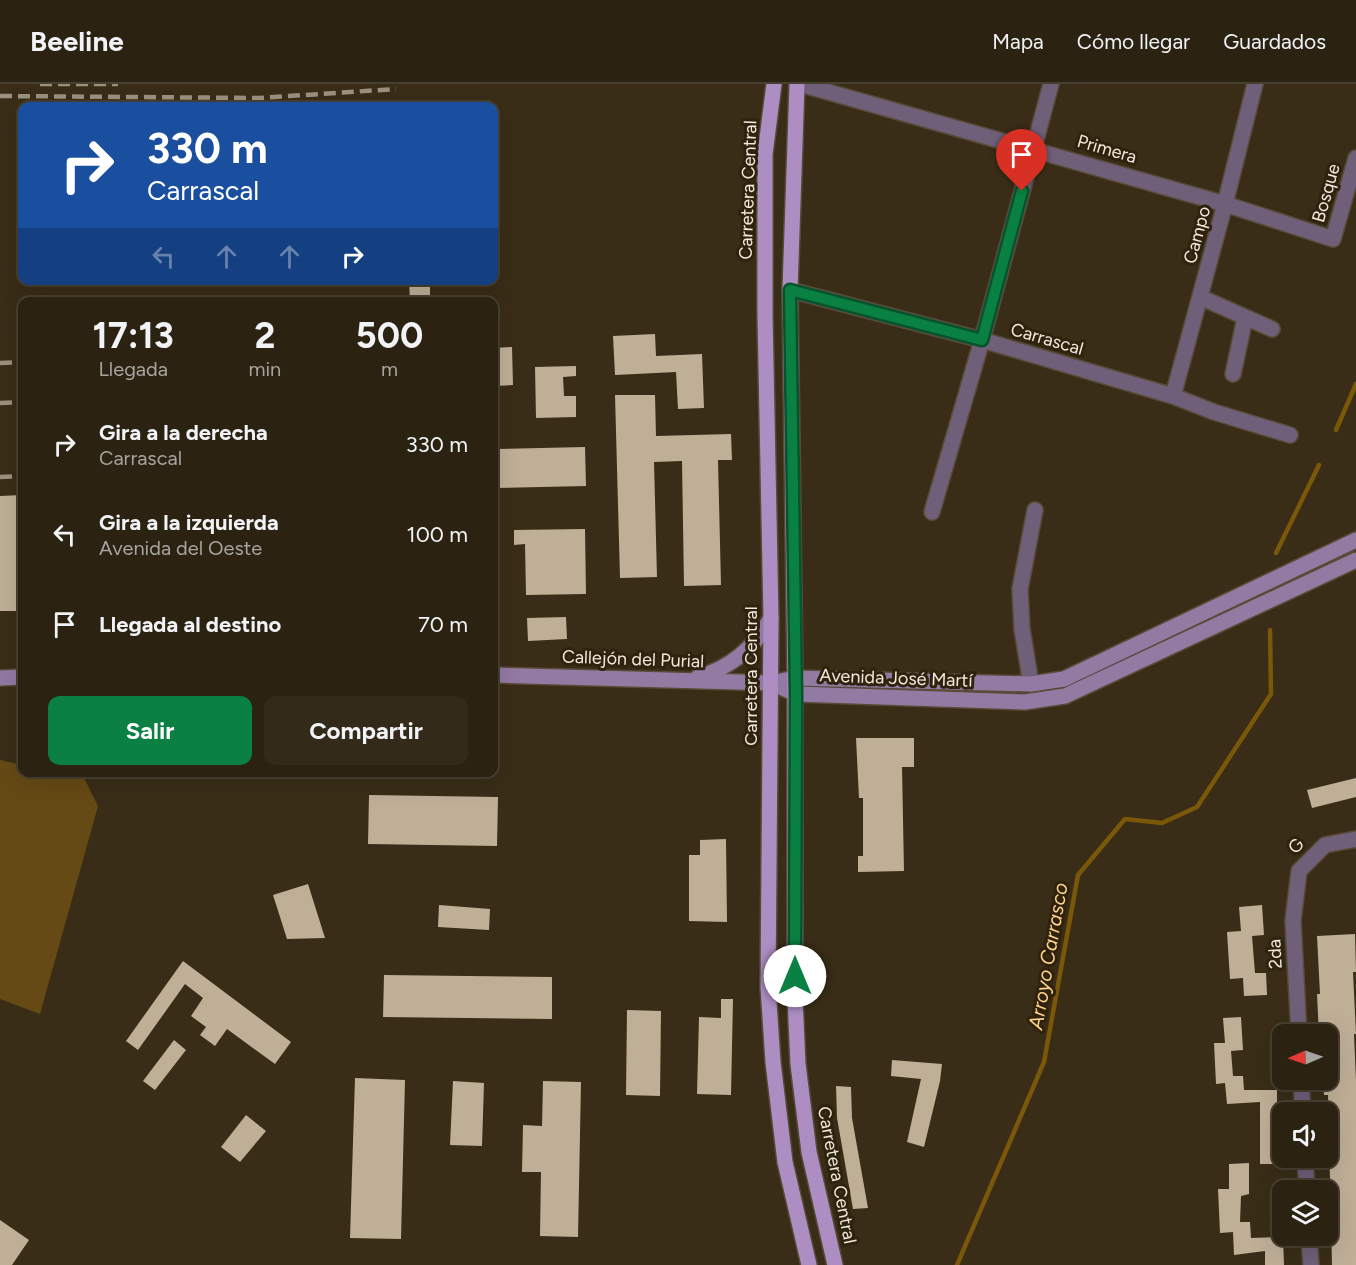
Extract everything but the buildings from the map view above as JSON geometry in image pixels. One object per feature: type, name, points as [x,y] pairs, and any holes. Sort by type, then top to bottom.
[{"type":"main road","name":"Carretera Central","points":[[774,84],[765,154],[765,315],[771,618],[768,987],[773,1062],[785,1162],[809,1265]]},
{"type":"main road","name":"Carretera Central","points":[[798,84],[790,290],[796,686],[795,998],[798,1064],[809,1152],[835,1265]]},
{"type":"main road","name":"Avenida José Martí","points":[[796,686],[1031,684],[1064,679],[1356,540]]},
{"type":"main road","name":"Avenida José Martí","points":[[771,683],[1025,702],[1065,696],[1356,560]]},
{"type":"main road","points":[[690,680],[714,673],[739,658],[760,637],[771,618]]},
{"type":"main road","name":"Callejón del Purial","points":[[498,675],[771,683]]},
{"type":"main road","points":[[0,678],[18,677]]},
{"type":"main road","points":[[768,987],[795,998]]},
{"type":"street","name":"Primera","points":[[798,84],[1034,148],[1225,204],[1333,239]]},
{"type":"street","points":[[932,512],[982,340],[1051,84]]},
{"type":"street","name":"Campo","points":[[1173,396],[1255,84]]},
{"type":"street","name":"Bosque","points":[[1333,239],[1356,158]]},
{"type":"street","name":"Carrascal","points":[[790,290],[982,340],[1173,396],[1214,412],[1290,435]]},
{"type":"street","points":[[1200,297],[1272,329]]},
{"type":"street","points":[[1233,374],[1245,318]]},
{"type":"street","points":[[1031,684],[1022,629],[1020,589],[1035,510]]},
{"type":"street","name":"G","points":[[1299,871],[1325,845],[1356,839]]},
{"type":"street","name":"2da","points":[[1298,1024],[1293,921],[1299,871]]},
{"type":"street","points":[[1310,1246],[1311,1265]]},
{"type":"shaded area","points":[[0,760],[18,764],[18,777],[84,777],[98,806],[40,1014],[0,999]]},
{"type":"waterway","points":[[1336,430],[1356,384]]},
{"type":"waterway","points":[[1276,553],[1319,465]]},
{"type":"waterway","name":"Arroyo Carrasco","points":[[957,1265],[1044,1062],[1078,875],[1125,819],[1162,823],[1197,807],[1271,694],[1270,630]]},
{"type":"railway","points":[[40,84],[118,84]]},
{"type":"railway","points":[[0,96],[259,98],[396,89]]},
{"type":"railway","points":[[0,363],[18,362]]},
{"type":"railway","points":[[0,403],[18,402]]},
{"type":"railway","points":[[0,477],[18,476]]},
{"type":"route","points":[[795,976],[796,694],[790,290],[982,340],[1022,191]]}]
